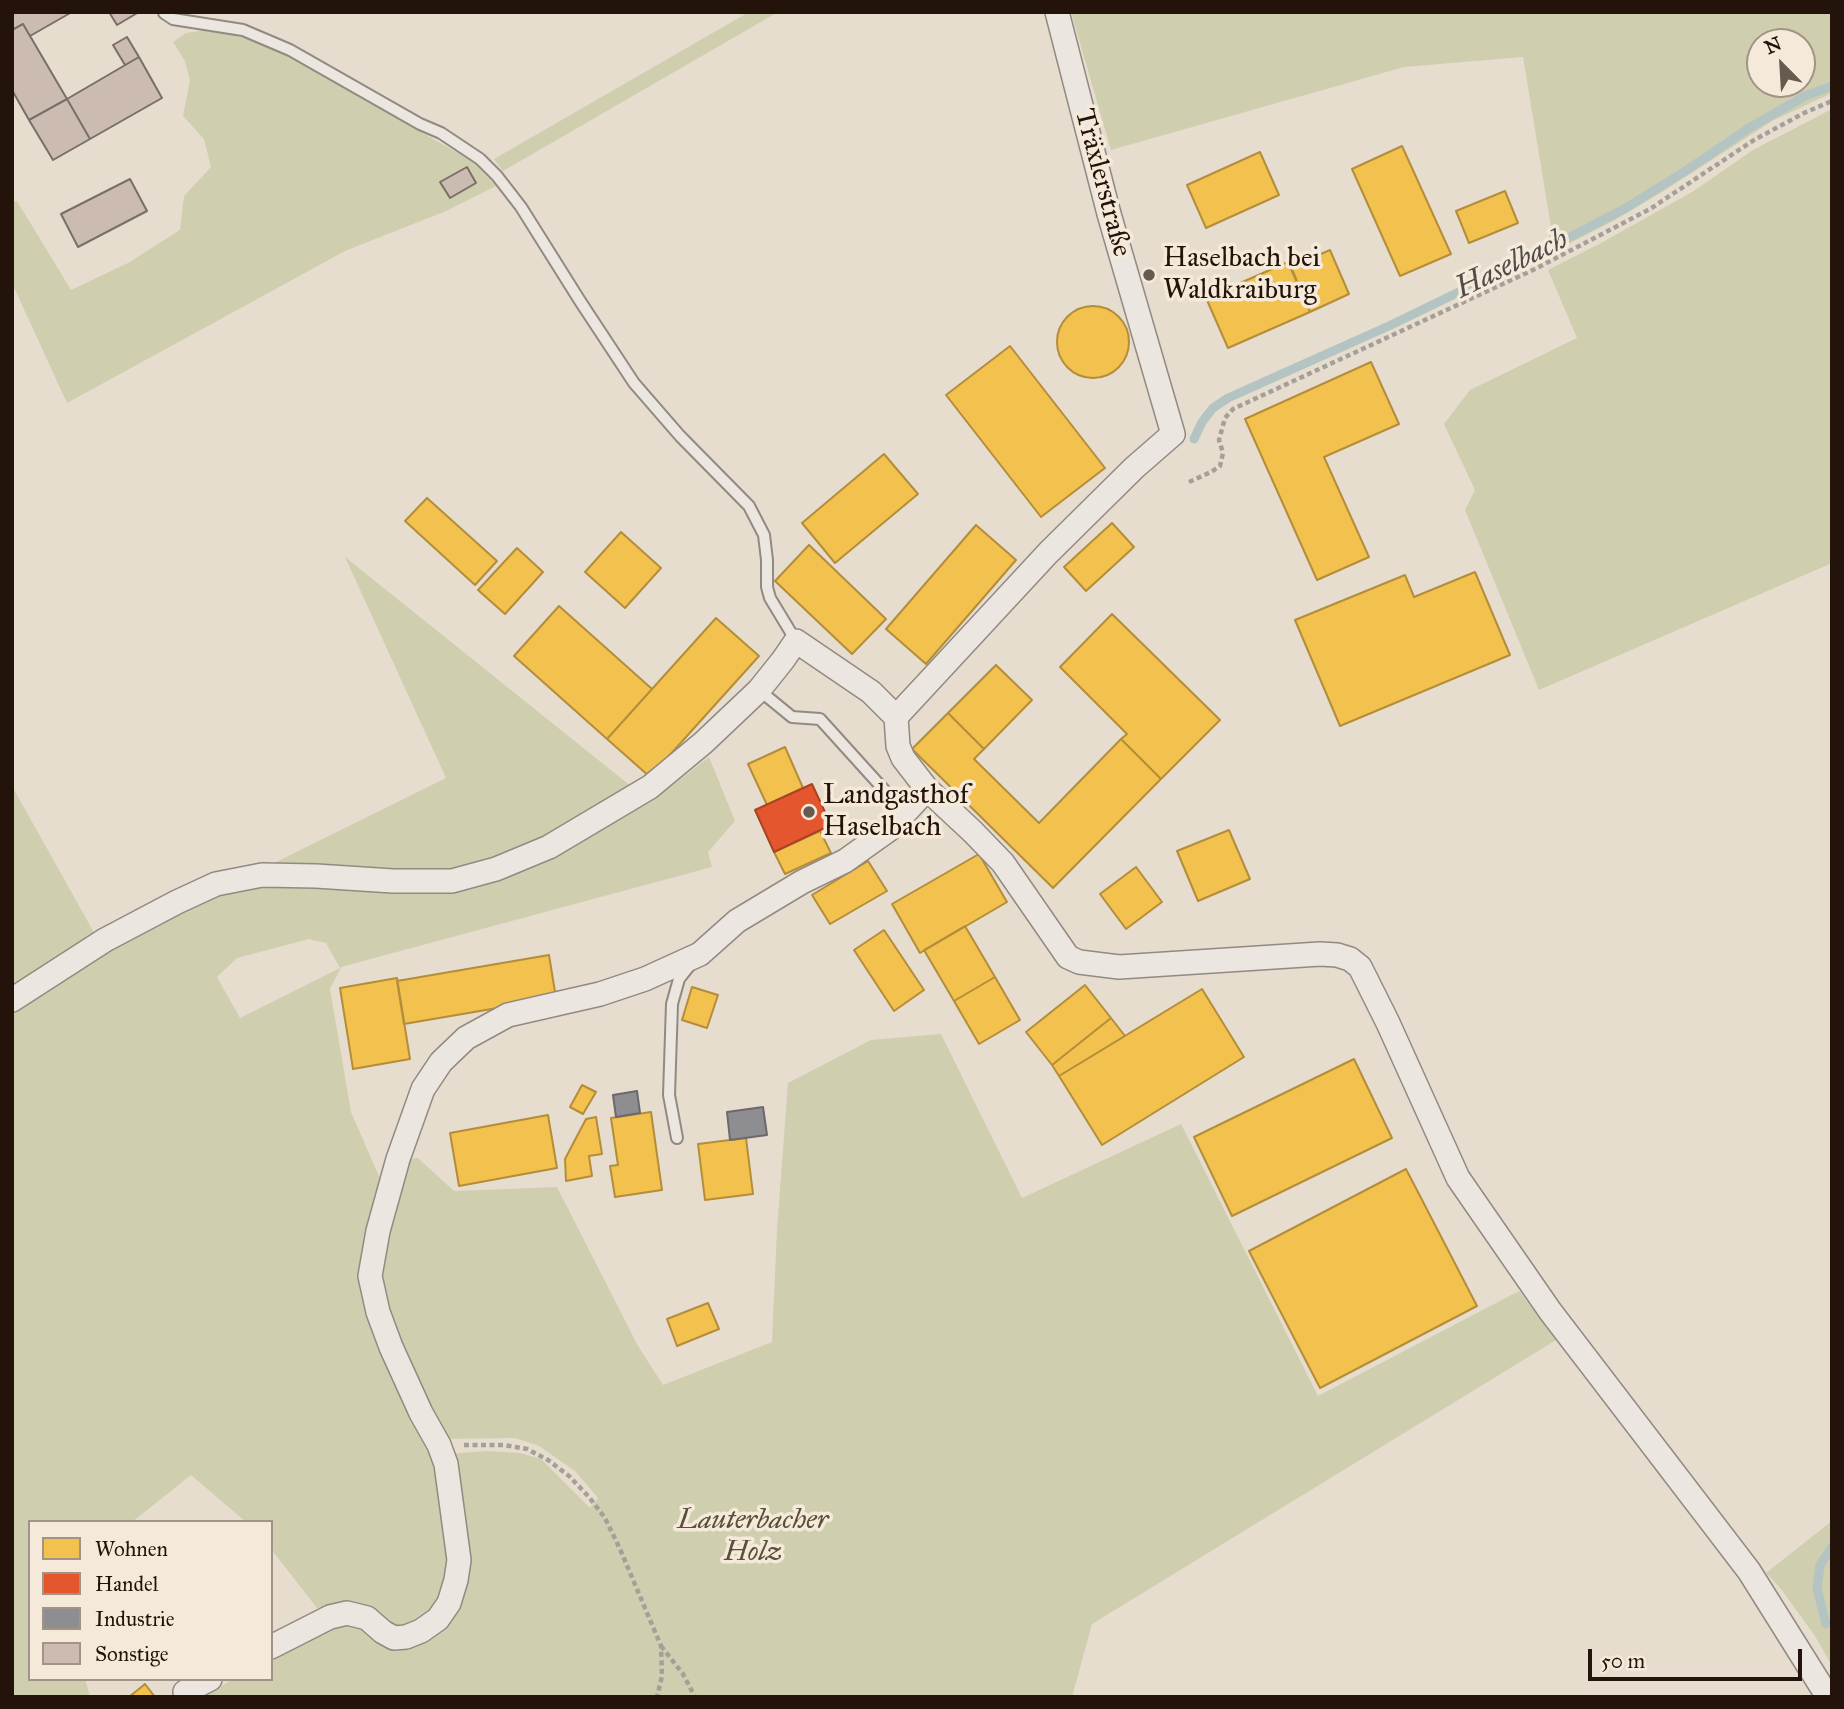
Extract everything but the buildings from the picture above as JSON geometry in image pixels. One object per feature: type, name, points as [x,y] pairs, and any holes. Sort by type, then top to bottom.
[{"type":"street","name":"Träxlerstraße","points":[[896,716],[1048,553],[1173,433],[1109,214],[1057,12]]},
{"type":"street","points":[[12,1000],[105,940],[216,884],[262,875],[452,881],[506,865],[549,847],[650,787],[703,743],[759,690],[796,641],[871,692],[896,716],[898,746],[911,771],[1003,863],[1068,957],[1079,962],[1119,967],[1320,954],[1350,959],[1360,967],[1458,1178],[1550,1311],[1749,1571],[1828,1697]]},
{"type":"street","points":[[273,1646],[330,1616],[347,1613],[367,1618],[394,1638],[406,1637],[421,1631],[438,1619],[449,1603],[456,1580],[459,1560],[446,1464],[391,1347],[378,1312],[370,1276],[398,1159],[423,1089],[441,1062],[466,1038],[508,1015],[600,993],[645,979],[699,954],[737,921],[802,881],[845,861],[890,829],[927,789]]},
{"type":"street","points":[[185,1692],[206,1681]]},
{"type":"lane","points":[[164,13],[173,19],[243,30],[290,50],[420,124],[441,133],[480,159],[498,176],[521,207],[634,383],[680,436],[749,506],[764,535],[770,597],[796,641]]},
{"type":"lane","points":[[759,690],[792,717],[820,719],[905,813]]},
{"type":"lane","points":[[677,1138],[669,1095],[673,1004],[679,979],[699,954]]},
{"type":"path","points":[[1189,482],[1220,466],[1223,453],[1219,440],[1225,418],[1233,409],[1535,269],[1650,209],[1754,140],[1832,101]]},
{"type":"path","points":[[439,1445],[505,1445],[527,1449],[548,1460],[569,1476],[605,1518],[661,1646],[683,1674],[695,1697]]},
{"type":"path","points":[[657,1697],[662,1675],[661,1646]]},
{"type":"green space","points":[[749,12],[778,12],[503,171],[494,159]]},
{"type":"green space","points":[[1071,12],[1832,12],[1832,93],[1774,120],[1615,220],[1545,256],[1551,227],[1523,57],[1404,67],[1111,150]]},
{"type":"green space","points":[[212,29],[266,44],[472,161],[496,186],[446,211],[345,251],[67,403],[12,283],[12,202],[17,201],[71,290],[128,263],[180,230],[184,196],[211,167],[204,139],[183,116],[190,80],[185,61],[173,42],[186,33]]},
{"type":"green space","points":[[1832,109],[1832,563],[1539,690],[1465,510],[1475,490],[1444,424],[1470,390],[1577,338],[1548,270],[1692,192],[1753,150]]},
{"type":"green space","points":[[345,557],[632,787],[524,851],[457,870],[391,871],[274,863],[446,778]]},
{"type":"green space","points":[[709,757],[735,821],[708,852],[712,867],[341,967],[330,989],[351,1112],[381,1181],[366,1271],[435,1459],[453,1575],[437,1611],[401,1631],[340,1604],[317,1608],[273,1552],[273,1520],[244,1520],[191,1475],[135,1520],[28,1520],[28,1681],[86,1681],[90,1697],[12,1697],[12,1011],[108,950],[208,898],[243,887],[501,876],[574,846],[651,802]],"holes":[[[309,939],[326,943],[340,968],[240,1018],[217,977],[237,958]]]},
{"type":"green space","points":[[12,786],[97,938],[12,989]]},
{"type":"green space","name":"Lauterbacher Holz","points":[[941,1034],[1022,1198],[1181,1124],[1318,1396],[1519,1291],[1556,1340],[1092,1624],[1072,1697],[203,1697],[230,1681],[273,1681],[273,1656],[344,1620],[388,1640],[449,1613],[447,1454],[487,1451],[520,1453],[541,1459],[590,1508],[598,1498],[575,1471],[539,1446],[515,1438],[442,1439],[376,1284],[400,1165],[418,1158],[454,1191],[557,1187],[638,1346],[663,1385],[772,1342],[788,1083],[871,1040]]},
{"type":"green space","points":[[1832,1521],[1832,1666],[1815,1636],[1766,1573]]},
{"type":"waterway","name":"Haselbach","points":[[1194,439],[1213,408],[1228,398],[1391,325],[1539,253],[1626,208],[1749,128],[1805,96],[1832,86]]},
{"type":"waterway","points":[[1826,1624],[1817,1589],[1820,1565],[1832,1547]]},
{"type":"place","name":"Haselbach bei Waldkraiburg","points":[[1149,275]]},
{"type":"place","name":"Landgasthof Haselbach","points":[[809,812]]}]
